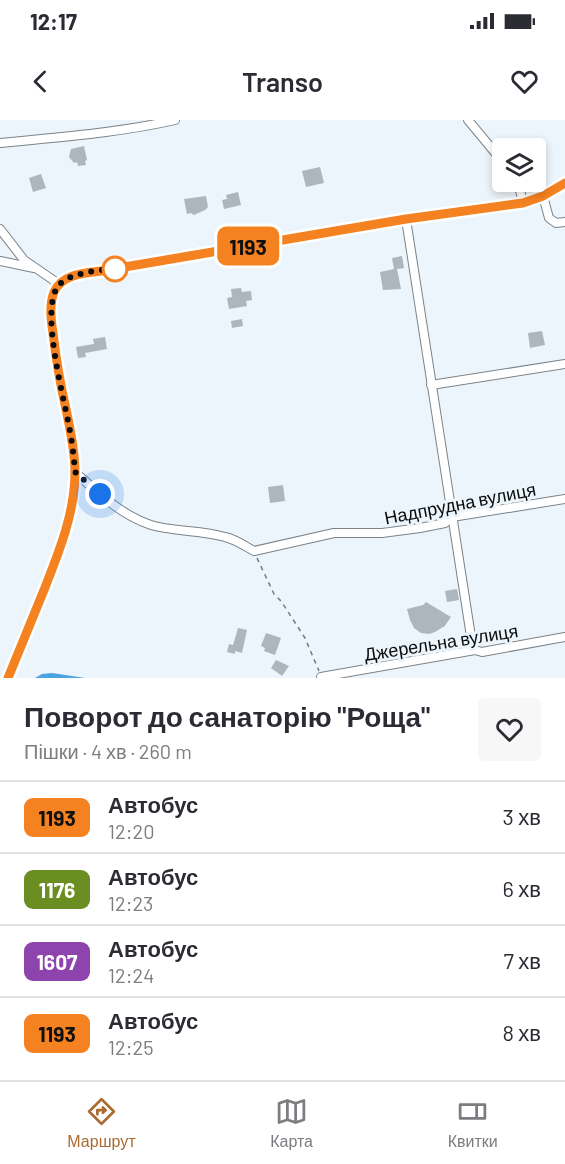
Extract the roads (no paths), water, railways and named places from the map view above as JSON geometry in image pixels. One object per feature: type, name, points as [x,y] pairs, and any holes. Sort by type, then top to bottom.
[{"type":"street","points":[[0,143],[107,132],[175,120]]},
{"type":"street","points":[[468,120],[492,149]]},
{"type":"street","points":[[8,678],[58,555],[73,499],[75,472],[71,435],[56,360],[52,325],[52,301],[59,285],[78,274],[406,219],[523,203],[543,196],[565,183]]},
{"type":"street","points":[[520,192],[523,203]]},
{"type":"street","points":[[543,196],[549,218],[556,223],[565,222]]},
{"type":"street","points":[[406,219],[472,643],[475,650]]},
{"type":"street","points":[[0,229],[19,254],[34,268],[59,285]]},
{"type":"street","points":[[0,261],[34,268]]},
{"type":"street","points":[[431,385],[565,364]]},
{"type":"street","name":"Надпрудна вулиця","points":[[75,472],[112,505],[136,519],[161,528],[225,537],[254,551],[334,533],[382,533],[420,528],[445,523],[452,517],[565,499]]},
{"type":"street","name":"Джерельна вулиця","points":[[321,677],[565,637]]},
{"type":"water","points":[[52,673],[85,678],[35,678],[42,674]]}]
